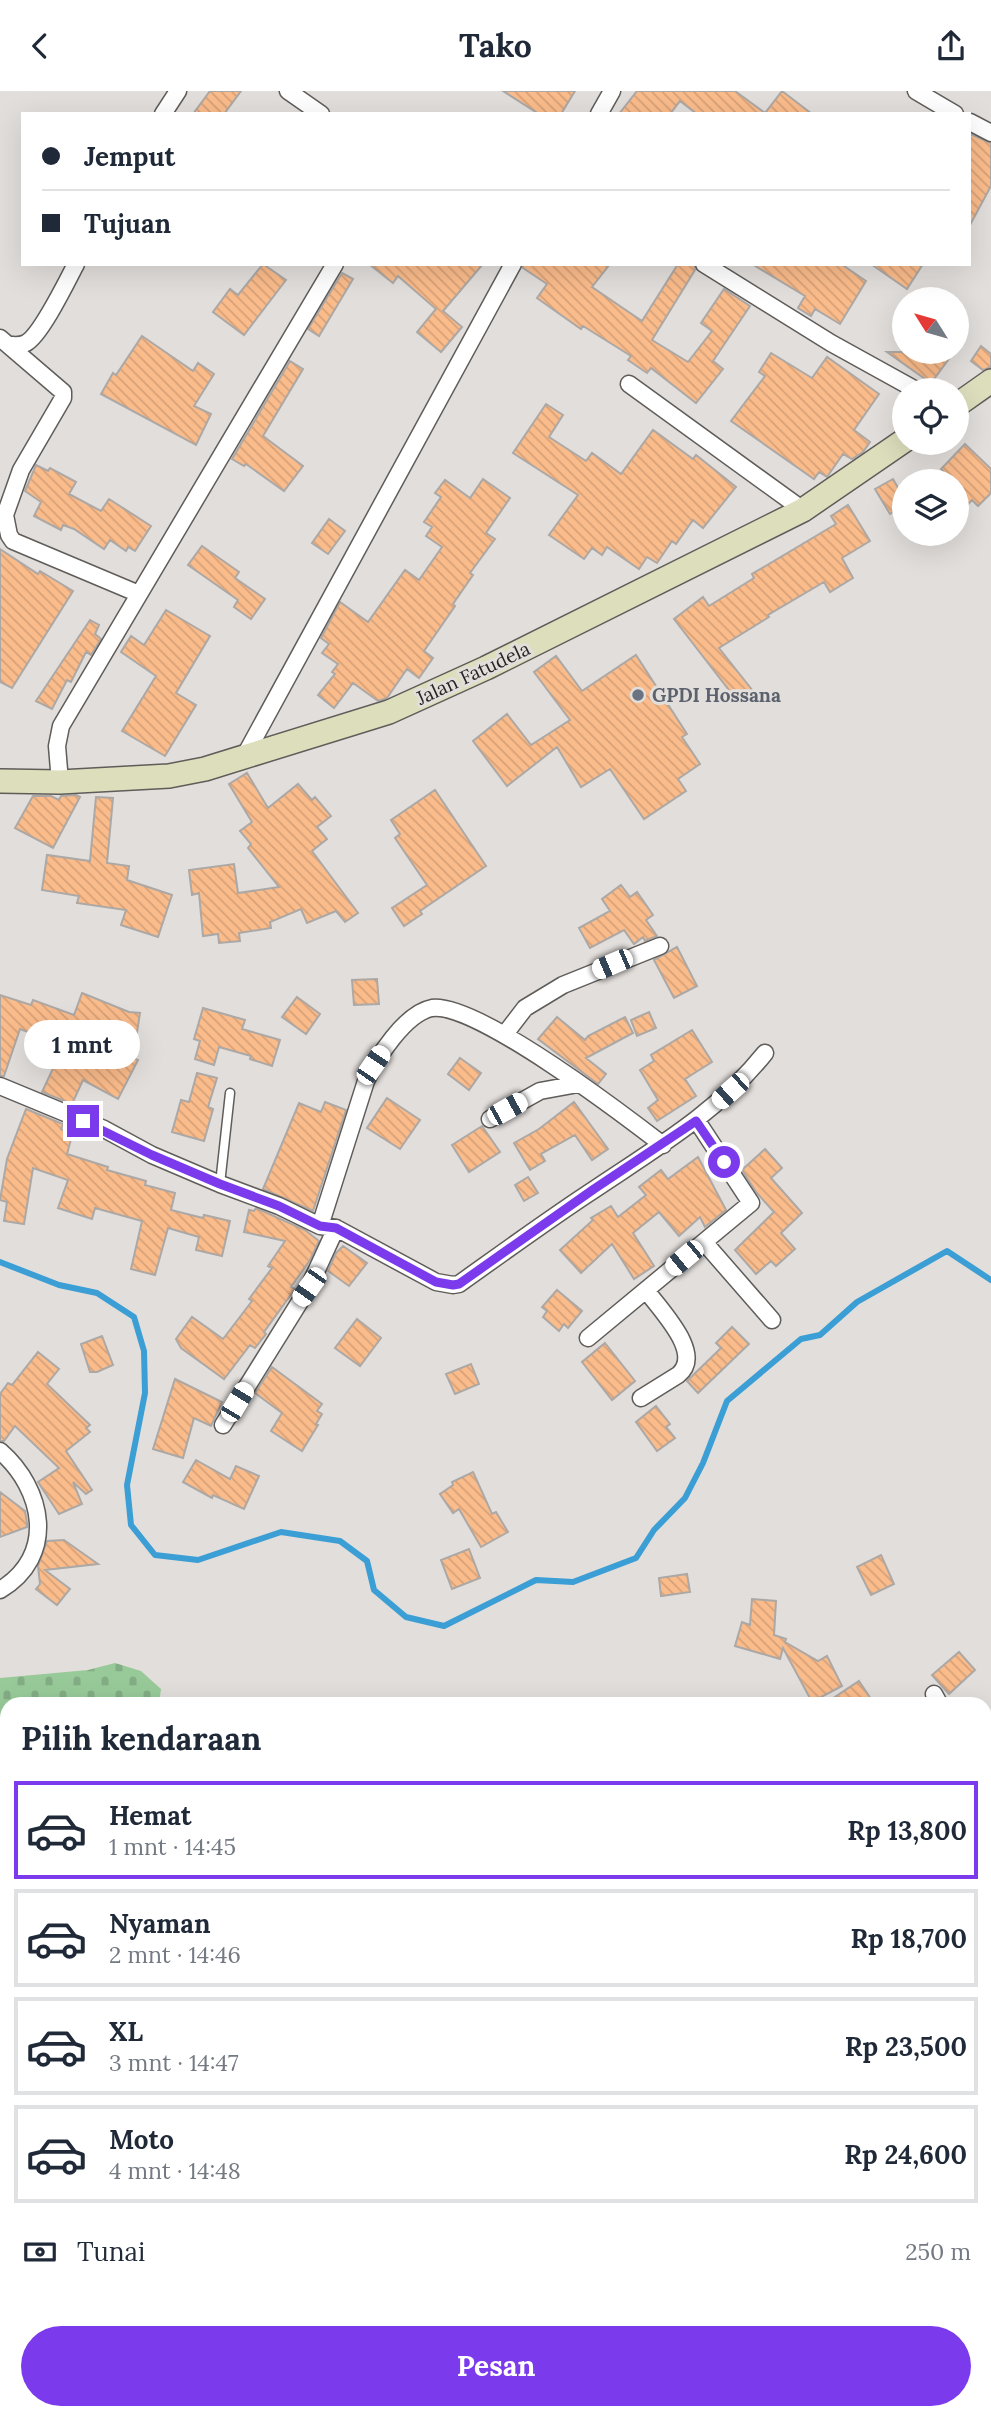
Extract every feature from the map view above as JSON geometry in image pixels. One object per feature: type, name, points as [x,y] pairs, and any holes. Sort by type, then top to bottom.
[{"type":"street","points":[[164,112],[178,91]]},
{"type":"street","points":[[288,91],[317,112]]},
{"type":"street","points":[[600,112],[612,91]]},
{"type":"street","points":[[916,91],[952,112]]},
{"type":"street","points":[[971,123],[991,133]]},
{"type":"street","points":[[5,342],[18,346],[31,339],[51,310],[75,266]]},
{"type":"street","points":[[60,782],[57,746],[61,726],[334,266]]},
{"type":"street","points":[[244,757],[512,266]]},
{"type":"street","points":[[707,266],[831,343],[894,378]]},
{"type":"street","points":[[5,342],[63,392],[63,398],[21,470],[5,515],[9,535],[13,541],[139,594]]},
{"type":"street","points":[[969,397],[991,381]]},
{"type":"street","points":[[629,384],[803,510]]},
{"type":"street","name":"Jalan Fatudela","points":[[0,781],[60,782],[169,776],[205,769],[389,712],[486,668],[803,510],[892,449]]},
{"type":"street","points":[[505,1034],[525,1008],[563,985],[660,946]]},
{"type":"street","points":[[223,1425],[309,1287],[328,1227],[366,1081],[386,1047],[421,1011],[443,1008],[461,1013],[505,1034],[618,1110],[663,1145]]},
{"type":"street","points":[[0,1086],[104,1129],[152,1155],[328,1227],[436,1282],[453,1285],[459,1284],[696,1121],[747,1076],[765,1053]]},
{"type":"street","points":[[490,1119],[540,1091],[578,1084]]},
{"type":"street","points":[[588,1338],[751,1203],[696,1121]]},
{"type":"street","points":[[704,1242],[772,1320]]},
{"type":"street","points":[[641,1398],[684,1371],[688,1362],[684,1344],[646,1290]]},
{"type":"street","points":[[0,1451],[27,1482],[39,1521],[36,1544],[22,1571],[0,1590]]},
{"type":"lane","points":[[220,1184],[230,1093]]},
{"type":"green space","points":[[115,1663],[141,1671],[161,1689],[160,1697],[0,1697],[0,1678],[88,1670]]},
{"type":"building","points":[[210,91],[241,91],[225,112],[194,112]]},
{"type":"building","points":[[503,91],[575,91],[562,112],[536,112]]},
{"type":"building","points":[[637,91],[735,91],[764,112],[694,112],[680,101],[672,112],[621,112]]},
{"type":"building","points":[[782,91],[809,112],[766,112]]},
{"type":"building","points":[[971,134],[991,143],[991,186],[971,223]]},
{"type":"building","points":[[261,266],[266,266],[286,280],[244,335],[213,312],[230,289],[238,295]]},
{"type":"building","points":[[372,266],[481,266],[443,311],[462,327],[441,352],[417,332],[436,309],[398,276],[393,283]]},
{"type":"building","points":[[608,266],[592,287],[642,321],[677,266],[694,266],[695,270],[652,340],[688,362],[712,331],[701,323],[724,289],[750,306],[713,361],[723,369],[696,403],[651,368],[647,373],[628,360],[631,356],[583,326],[581,329],[537,298],[547,284],[523,268]]},
{"type":"building","points":[[755,266],[844,266],[866,281],[840,324],[815,309],[811,316],[798,308],[805,296]]},
{"type":"building","points":[[874,266],[922,266],[908,287],[904,287]]},
{"type":"building","points":[[342,273],[353,279],[319,336],[308,329]]},
{"type":"building","points":[[142,336],[193,371],[198,363],[214,374],[194,406],[211,414],[196,445],[101,394],[113,373],[116,375]]},
{"type":"building","points":[[981,346],[991,354],[991,367],[983,370],[971,361]]},
{"type":"building","points":[[771,353],[812,378],[827,357],[879,394],[854,430],[870,442],[863,452],[852,459],[843,454],[827,477],[819,472],[814,479],[731,421],[765,376],[759,372]]},
{"type":"building","points":[[290,361],[303,369],[263,436],[303,466],[284,491],[246,464],[244,466],[232,459]]},
{"type":"building","points":[[904,364],[945,364],[935,378],[924,378]]},
{"type":"building","points":[[546,404],[563,415],[549,437],[586,461],[592,453],[621,474],[653,430],[693,459],[696,455],[736,487],[703,528],[693,520],[676,544],[672,541],[657,563],[647,557],[639,569],[607,547],[602,555],[592,548],[584,559],[549,535],[578,495],[513,453]]},
{"type":"building","points":[[969,448],[991,469],[991,493],[978,506],[972,500],[969,503],[969,469],[941,469],[954,455],[969,455]]},
{"type":"building","points":[[36,465],[48,471],[50,468],[76,482],[69,494],[101,511],[109,499],[151,526],[135,551],[128,547],[126,551],[110,540],[104,549],[74,529],[63,525],[61,530],[34,516],[41,502],[25,491]]},
{"type":"building","points":[[483,479],[510,498],[486,533],[495,539],[470,573],[473,575],[453,604],[455,606],[424,651],[433,658],[419,678],[407,669],[387,698],[378,701],[353,683],[334,708],[318,695],[335,674],[332,672],[338,664],[322,653],[329,644],[321,638],[340,602],[368,622],[405,570],[419,580],[442,547],[426,536],[432,527],[424,522],[441,497],[435,493],[445,480],[470,498]]},
{"type":"building","points":[[892,480],[892,513],[890,514],[875,489]]},
{"type":"building","points":[[848,505],[870,541],[842,558],[853,578],[830,592],[824,582],[719,648],[753,691],[739,703],[674,619],[703,597],[709,606],[754,578],[752,574],[836,524],[831,516]]},
{"type":"building","points":[[329,519],[345,531],[328,554],[312,543]]},
{"type":"building","points":[[202,546],[239,572],[235,578],[265,599],[251,619],[234,607],[238,600],[188,565]]},
{"type":"building","points":[[0,549],[38,574],[40,571],[73,591],[12,688],[0,682]]},
{"type":"building","points":[[166,610],[210,636],[176,693],[196,705],[165,756],[122,731],[156,676],[121,652],[131,636],[144,645]]},
{"type":"building","points":[[90,620],[99,625],[95,634],[101,639],[91,655],[86,652],[71,682],[67,680],[52,709],[36,701]]},
{"type":"building","points":[[636,655],[687,734],[682,737],[700,764],[678,779],[686,791],[644,819],[610,769],[581,787],[557,747],[507,786],[473,741],[507,714],[531,745],[570,720],[534,672],[556,656],[582,691]]},
{"type":"building","points":[[247,773],[268,808],[298,784],[312,800],[315,797],[331,816],[317,827],[327,839],[312,851],[358,913],[345,922],[336,911],[307,923],[301,909],[270,922],[271,928],[239,933],[240,941],[219,943],[218,934],[203,936],[199,893],[192,895],[189,870],[234,864],[238,893],[279,887],[248,848],[251,844],[240,831],[252,822],[229,784]]},
{"type":"building","points":[[435,790],[486,866],[420,911],[422,914],[404,926],[392,908],[427,885],[395,838],[400,834],[391,820]]},
{"type":"building","points":[[33,796],[51,796],[59,800],[61,796],[80,797],[53,848],[15,828]]},
{"type":"building","points":[[96,797],[113,798],[107,863],[129,866],[127,880],[172,895],[158,937],[121,925],[126,910],[77,903],[79,896],[42,890],[47,855],[90,861]]},
{"type":"building","points":[[621,885],[630,897],[637,892],[653,915],[646,920],[657,936],[645,941],[643,937],[634,944],[624,930],[590,948],[579,928],[610,911],[602,899]]},
{"type":"building","points":[[677,947],[697,986],[674,998],[654,960]]},
{"type":"building","points":[[377,979],[379,1004],[354,1005],[352,980]]},
{"type":"building","points":[[82,993],[129,1012],[140,1013],[133,1058],[138,1060],[118,1099],[83,1080],[72,1104],[42,1092],[64,1045],[20,1029],[4,1076],[0,1076],[0,995],[31,1005],[33,1000],[74,1015]]},
{"type":"building","points":[[297,997],[320,1014],[306,1034],[282,1017]]},
{"type":"building","points":[[203,1008],[245,1020],[242,1029],[280,1040],[272,1066],[250,1059],[251,1056],[219,1047],[214,1065],[195,1059],[200,1041],[194,1039]]},
{"type":"building","points":[[649,1012],[656,1028],[637,1036],[631,1020]]},
{"type":"building","points":[[557,1017],[585,1040],[625,1017],[633,1033],[586,1058],[606,1074],[598,1084],[538,1039]]},
{"type":"building","points":[[692,1030],[712,1062],[685,1079],[696,1096],[657,1121],[648,1108],[658,1100],[640,1070],[654,1061],[651,1055]]},
{"type":"building","points":[[460,1058],[481,1073],[469,1090],[448,1074]]},
{"type":"building","points":[[197,1073],[217,1078],[208,1107],[213,1109],[204,1141],[172,1132],[181,1100],[189,1102]]},
{"type":"building","points":[[387,1098],[420,1120],[400,1149],[367,1128]]},
{"type":"building","points":[[325,1102],[346,1110],[313,1211],[263,1189],[299,1103],[321,1112]]},
{"type":"building","points":[[574,1102],[608,1149],[592,1160],[575,1135],[541,1154],[545,1161],[530,1170],[514,1143],[539,1129]]},
{"type":"building","points":[[26,1109],[63,1124],[61,1129],[73,1132],[67,1154],[108,1167],[107,1170],[146,1181],[145,1185],[175,1193],[171,1210],[230,1221],[222,1256],[196,1250],[199,1237],[168,1228],[155,1275],[131,1269],[142,1221],[95,1208],[92,1219],[58,1208],[68,1180],[33,1168],[24,1224],[4,1221],[7,1202],[0,1200],[7,1159]]},
{"type":"building","points":[[482,1126],[500,1152],[469,1172],[452,1145]]},
{"type":"building","points":[[765,1149],[782,1168],[771,1178],[802,1213],[781,1233],[795,1249],[776,1266],[771,1261],[756,1274],[735,1250],[774,1212],[756,1192],[742,1170]]},
{"type":"building","points":[[698,1157],[726,1210],[705,1227],[700,1217],[679,1236],[659,1212],[633,1233],[654,1266],[634,1279],[612,1244],[581,1273],[560,1250],[593,1220],[591,1218],[611,1206],[618,1217],[646,1195],[639,1187],[661,1170],[668,1179]]},
{"type":"building","points":[[528,1177],[538,1193],[524,1201],[515,1185]]},
{"type":"building","points":[[256,1208],[305,1230],[319,1241],[310,1260],[291,1287],[295,1289],[264,1332],[266,1334],[255,1348],[250,1345],[224,1379],[181,1348],[176,1339],[192,1317],[223,1339],[252,1301],[249,1299],[272,1268],[268,1266],[285,1241],[244,1232],[249,1210],[254,1211]]},
{"type":"building","points":[[343,1246],[367,1263],[349,1286],[328,1271],[336,1253]]},
{"type":"building","points":[[557,1290],[582,1311],[568,1328],[564,1324],[559,1331],[543,1317],[547,1311],[542,1307]]},
{"type":"building","points":[[357,1319],[381,1338],[360,1366],[335,1348]]},
{"type":"building","points":[[732,1327],[749,1344],[698,1393],[687,1381],[721,1348],[716,1343]]},
{"type":"building","points":[[102,1336],[113,1365],[90,1372],[81,1344]]},
{"type":"building","points":[[605,1343],[635,1381],[612,1400],[582,1362]]},
{"type":"building","points":[[38,1352],[59,1369],[47,1384],[90,1425],[86,1428],[90,1432],[66,1451],[92,1490],[86,1494],[73,1482],[82,1504],[59,1514],[38,1482],[59,1468],[15,1426],[4,1441],[0,1441],[0,1394],[8,1383],[12,1385]]},
{"type":"building","points":[[471,1364],[479,1384],[455,1394],[446,1374]]},
{"type":"building","points":[[272,1367],[322,1404],[317,1411],[322,1414],[316,1424],[318,1425],[302,1451],[271,1431],[282,1413],[255,1393]]},
{"type":"building","points":[[175,1379],[222,1402],[211,1426],[194,1418],[183,1458],[153,1449]]},
{"type":"building","points":[[656,1406],[670,1424],[666,1427],[675,1438],[657,1451],[636,1422]]},
{"type":"building","points":[[196,1460],[230,1479],[236,1466],[259,1476],[244,1509],[213,1495],[212,1498],[183,1482]]},
{"type":"building","points":[[473,1472],[492,1514],[496,1512],[508,1532],[481,1547],[459,1509],[453,1513],[440,1494],[453,1485],[452,1482]]},
{"type":"building","points":[[0,1492],[25,1511],[27,1527],[0,1537]]},
{"type":"building","points":[[64,1540],[98,1564],[45,1570],[70,1589],[57,1605],[36,1589],[40,1584],[38,1566],[47,1541]]},
{"type":"building","points":[[469,1549],[480,1578],[452,1589],[441,1560]]},
{"type":"building","points":[[881,1555],[894,1584],[871,1595],[857,1567]]},
{"type":"building","points":[[687,1574],[690,1592],[661,1596],[659,1578]]},
{"type":"building","points":[[752,1599],[776,1601],[774,1635],[786,1639],[785,1642],[818,1661],[827,1656],[842,1686],[821,1697],[809,1697],[783,1648],[780,1659],[735,1646],[742,1622],[750,1625]]},
{"type":"building","points":[[959,1652],[975,1670],[949,1694],[932,1675]]},
{"type":"building","points":[[859,1681],[870,1697],[835,1697]]},
{"type":"waterway","points":[[0,1262],[59,1285],[97,1293],[134,1317],[144,1351],[145,1393],[127,1485],[131,1525],[155,1555],[198,1560],[281,1532],[340,1541],[367,1561],[374,1590],[406,1617],[444,1626],[536,1580],[573,1582],[636,1558],[654,1530],[685,1498],[703,1463],[727,1401],[801,1339],[820,1335],[857,1302],[947,1251],[991,1280]]},
{"type":"place","name":"GPDI Hossana","points":[[638,695]]},
{"type":"route","points":[[83,1121],[220,1184],[279,1206],[320,1226],[336,1228],[446,1285],[459,1284],[696,1121],[724,1162]]}]
